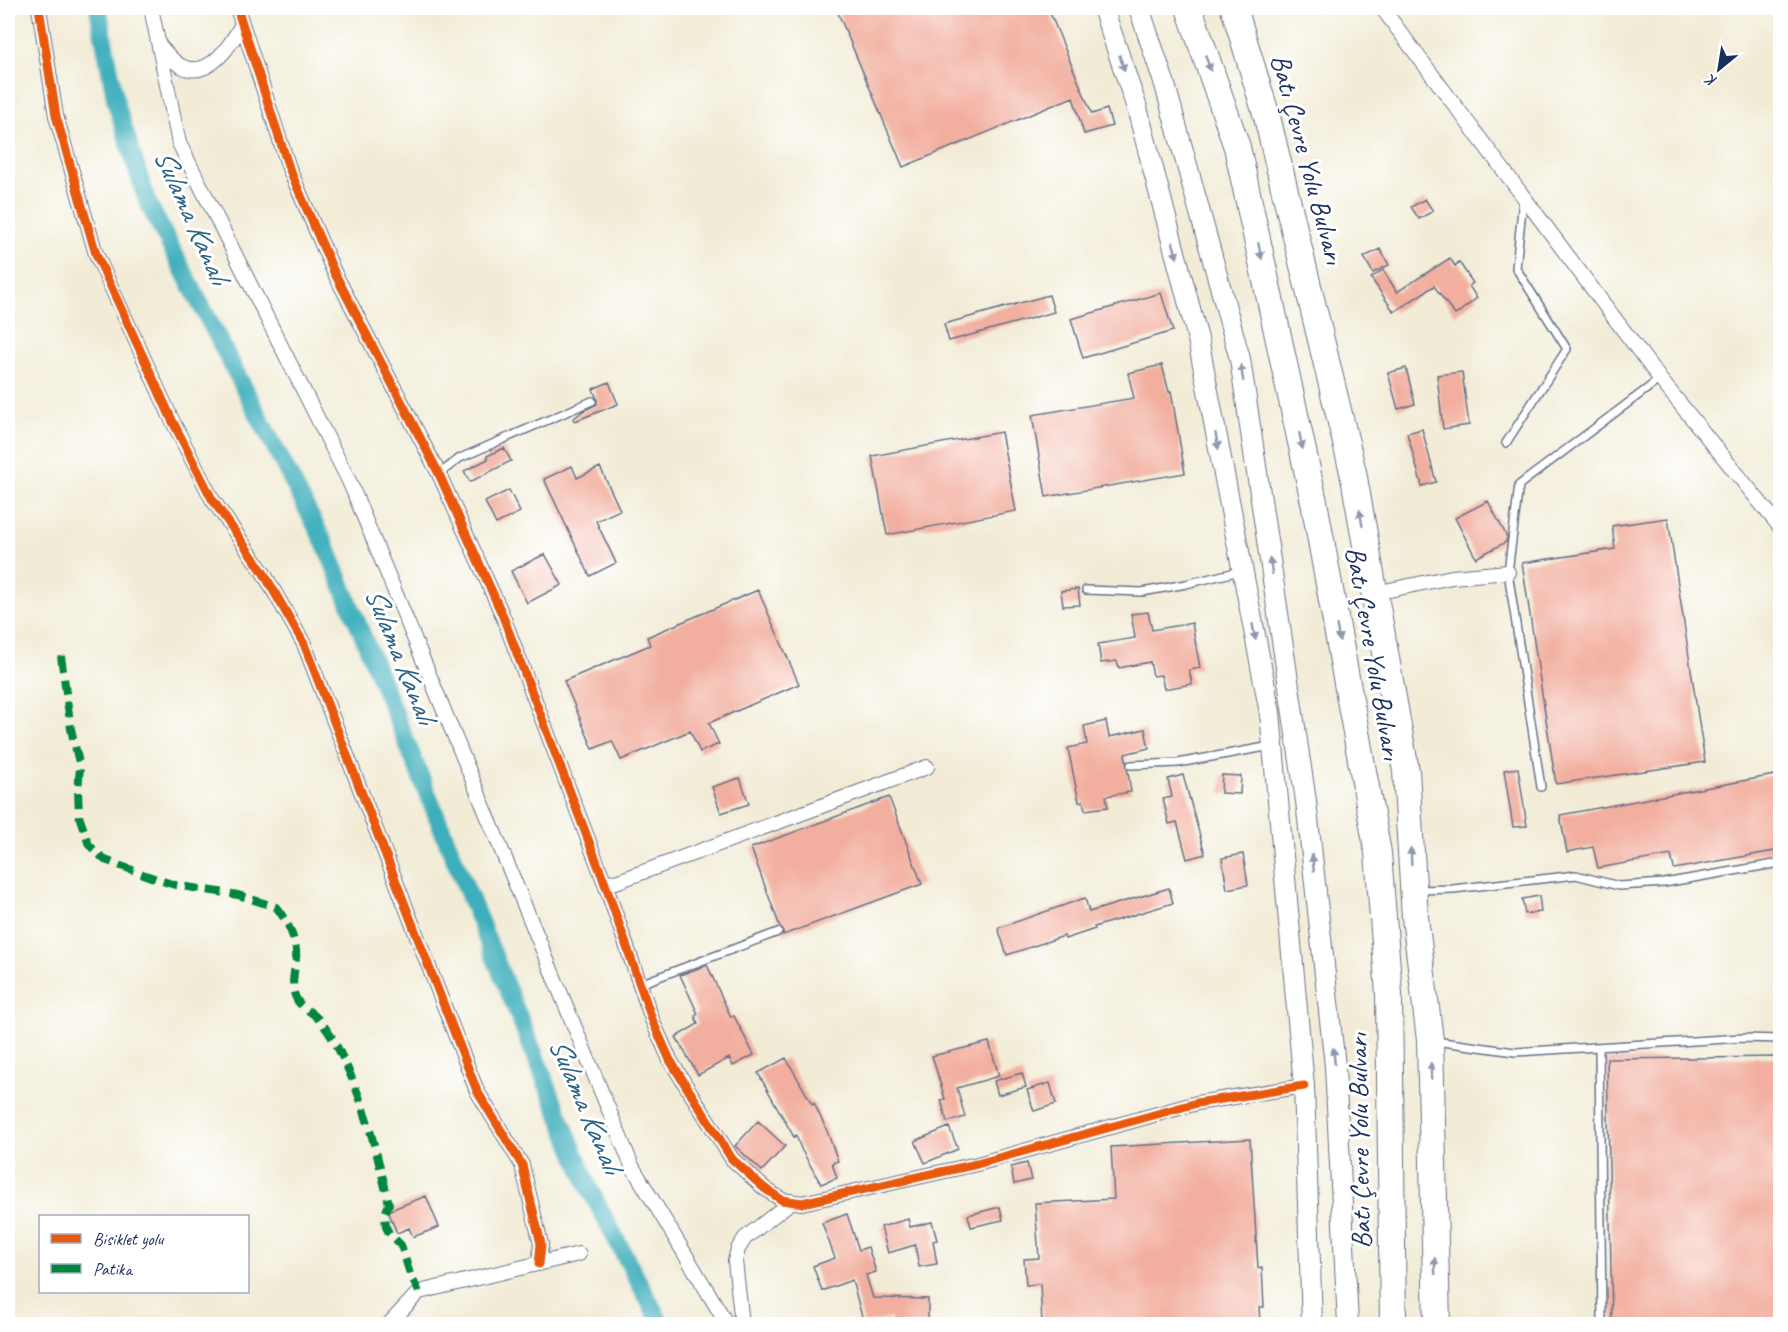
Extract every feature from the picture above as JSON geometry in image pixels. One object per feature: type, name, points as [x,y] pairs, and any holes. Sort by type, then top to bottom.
[{"type":"highway","name":"Batı Çevre Yolu Bulvarı","points":[[1189,8],[1240,159],[1314,502],[1378,853],[1389,994],[1393,1324]]},
{"type":"highway","name":"Batı Çevre Yolu Bulvarı","points":[[1234,8],[1267,117],[1350,460],[1406,771],[1413,890],[1430,1040],[1437,1324]]},
{"type":"main road","points":[[1103,8],[1137,108],[1198,339],[1270,713],[1304,1086],[1311,1324]]},
{"type":"main road","points":[[1139,8],[1166,84],[1240,359],[1307,813],[1335,1066],[1348,1324]]},
{"type":"street","points":[[39,8],[56,116],[96,254],[172,420],[212,499],[263,572],[304,644],[477,1091],[522,1166],[541,1244],[539,1264]]},
{"type":"street","points":[[151,8],[178,143],[350,483],[632,1166],[727,1324]]},
{"type":"street","points":[[237,8],[289,168],[334,272],[439,474],[502,614],[670,1060],[732,1159],[764,1188],[782,1200],[802,1203],[977,1164],[1197,1102],[1304,1086]]},
{"type":"street","points":[[1382,8],[1660,379],[1780,527]]},
{"type":"street","points":[[159,46],[181,66],[190,70],[202,67],[215,61],[224,53],[242,24]]},
{"type":"street","points":[[1375,593],[1452,577],[1508,572]]},
{"type":"street","points":[[604,881],[616,882],[927,767]]},
{"type":"street","points":[[742,1324],[735,1261],[738,1249],[744,1238],[792,1202]]},
{"type":"street","points":[[389,1324],[418,1293],[579,1254]]},
{"type":"lane","points":[[1506,443],[1567,349],[1516,268],[1523,196]]},
{"type":"lane","points":[[1541,787],[1508,572],[1519,485],[1660,379]]},
{"type":"lane","points":[[439,474],[460,458],[592,401]]},
{"type":"lane","points":[[1086,590],[1142,592],[1242,570]]},
{"type":"lane","points":[[1131,765],[1178,763],[1273,746]]},
{"type":"lane","points":[[1413,890],[1453,890],[1576,875],[1619,885],[1665,882],[1780,862]]},
{"type":"lane","points":[[640,984],[778,932]]},
{"type":"lane","points":[[1430,1040],[1515,1052],[1742,1038],[1780,1039]]},
{"type":"lane","points":[[1599,1047],[1602,1323]]},
{"type":"building","points":[[836,8],[1048,8],[1092,114],[1107,109],[1112,126],[1084,134],[1073,97],[903,167]]},
{"type":"building","points":[[1425,199],[1433,211],[1419,219],[1411,207]]},
{"type":"building","points":[[1380,249],[1389,265],[1373,273],[1364,257]]},
{"type":"building","points":[[1450,258],[1455,266],[1459,262],[1473,283],[1469,286],[1477,298],[1455,315],[1434,286],[1394,312],[1371,278],[1383,270],[1397,292]]},
{"type":"building","points":[[1161,293],[1173,331],[1083,358],[1071,319]]},
{"type":"building","points":[[1049,295],[1054,312],[949,341],[944,324]]},
{"type":"building","points":[[1162,365],[1169,392],[1171,391],[1185,473],[1046,497],[1032,415],[1134,398],[1128,373]]},
{"type":"building","points":[[1406,368],[1415,404],[1398,409],[1388,373]]},
{"type":"building","points":[[1462,372],[1469,425],[1443,429],[1437,375]]},
{"type":"building","points":[[609,382],[618,404],[575,421],[573,419],[583,411],[597,404],[593,389]]},
{"type":"building","points":[[1422,429],[1436,482],[1422,486],[1407,433]]},
{"type":"building","points":[[1001,432],[1016,511],[887,535],[872,456]]},
{"type":"building","points":[[504,448],[511,461],[470,482],[464,471]]},
{"type":"building","points":[[572,466],[577,478],[600,467],[620,510],[596,521],[616,563],[590,576],[544,479]]},
{"type":"building","points":[[509,490],[520,512],[496,524],[485,502]]},
{"type":"building","points":[[1488,501],[1507,537],[1506,542],[1476,558],[1455,518]]},
{"type":"building","points":[[1668,518],[1705,762],[1556,784],[1522,563],[1615,549],[1612,526]]},
{"type":"building","points":[[545,554],[562,585],[527,603],[511,571]]},
{"type":"building","points":[[1078,589],[1080,605],[1063,606],[1061,591]]},
{"type":"building","points":[[758,590],[799,684],[709,723],[719,744],[700,752],[690,731],[621,760],[612,741],[593,749],[564,681],[650,645],[647,637]]},
{"type":"building","points":[[1148,612],[1152,630],[1192,623],[1200,668],[1189,670],[1192,684],[1164,689],[1161,675],[1153,676],[1150,662],[1119,668],[1117,661],[1101,663],[1098,644],[1135,638],[1131,614]]},
{"type":"building","points":[[1106,721],[1109,737],[1145,729],[1149,748],[1125,754],[1131,792],[1106,796],[1108,807],[1085,810],[1083,801],[1079,802],[1068,748],[1087,744],[1084,726]]},
{"type":"building","points":[[1518,768],[1527,826],[1513,827],[1504,770]]},
{"type":"building","points":[[1780,774],[1780,850],[1674,869],[1671,855],[1598,868],[1593,847],[1567,852],[1560,815]]},
{"type":"building","points":[[1183,775],[1205,854],[1187,859],[1177,822],[1169,824],[1163,799],[1172,797],[1168,779]]},
{"type":"building","points":[[1222,775],[1241,776],[1240,794],[1221,793]]},
{"type":"building","points":[[740,778],[749,804],[721,813],[712,787]]},
{"type":"building","points":[[889,797],[922,884],[783,935],[751,848]]},
{"type":"building","points":[[1243,854],[1248,885],[1227,889],[1222,858]]},
{"type":"building","points":[[1169,888],[1173,903],[1094,927],[1095,929],[1065,939],[1064,936],[1007,955],[998,928],[1085,898],[1089,912]]},
{"type":"building","points":[[1539,896],[1541,912],[1525,914],[1522,899]]},
{"type":"building","points":[[707,965],[731,1017],[734,1016],[754,1055],[733,1066],[729,1058],[698,1075],[676,1037],[698,1024],[695,1016],[698,1014],[680,975]]},
{"type":"building","points":[[989,1042],[999,1076],[957,1088],[965,1117],[947,1122],[941,1100],[945,1099],[932,1056]]},
{"type":"building","points":[[1780,1057],[1780,1324],[1612,1324],[1607,1059]]},
{"type":"building","points":[[786,1058],[812,1104],[814,1103],[838,1161],[832,1163],[837,1178],[821,1184],[801,1149],[796,1135],[794,1137],[758,1073]]},
{"type":"building","points":[[1022,1073],[1026,1087],[998,1095],[994,1081]]},
{"type":"building","points":[[1050,1083],[1056,1104],[1034,1111],[1027,1090]]},
{"type":"building","points":[[758,1121],[785,1146],[762,1171],[735,1146]]},
{"type":"building","points":[[949,1127],[958,1149],[925,1163],[915,1141]]},
{"type":"building","points":[[1250,1139],[1258,1268],[1262,1267],[1264,1307],[1259,1307],[1260,1324],[1042,1324],[1040,1284],[1026,1285],[1024,1259],[1039,1258],[1035,1203],[1114,1199],[1111,1147]]},
{"type":"building","points":[[1027,1163],[1031,1180],[1014,1184],[1011,1167]]},
{"type":"building","points":[[426,1196],[439,1227],[413,1237],[409,1228],[397,1233],[388,1211]]},
{"type":"building","points":[[1000,1207],[1003,1220],[971,1227],[968,1215]]},
{"type":"building","points":[[847,1214],[859,1250],[868,1247],[876,1272],[866,1275],[873,1298],[928,1299],[928,1324],[891,1324],[891,1318],[864,1324],[852,1280],[822,1291],[813,1266],[835,1258],[822,1223]]},
{"type":"building","points":[[908,1219],[910,1227],[932,1222],[937,1240],[933,1241],[937,1264],[919,1267],[915,1245],[888,1253],[881,1227]]},
{"type":"waterway","name":"Sulama Kanalı","points":[[98,8],[116,103],[147,201],[326,546],[590,1190],[661,1324]]},
{"type":"marked path","points":[[61,656],[71,729],[80,767],[79,816],[89,845],[105,860],[159,880],[175,885],[238,895],[276,907],[280,912],[295,945],[294,993],[297,1001],[328,1031],[353,1081],[361,1101],[389,1204],[385,1214],[386,1227],[401,1245],[410,1274],[419,1292]]},
{"type":"cycle path","points":[[39,8],[56,116],[96,254],[172,420],[212,499],[263,572],[304,644],[477,1091],[522,1165],[541,1244],[539,1264]]},
{"type":"cycle path","points":[[237,8],[289,168],[334,272],[439,474],[502,614],[604,881],[653,1022],[670,1060],[732,1159],[764,1188],[782,1200],[802,1203],[977,1164],[1197,1103],[1304,1086]]}]
